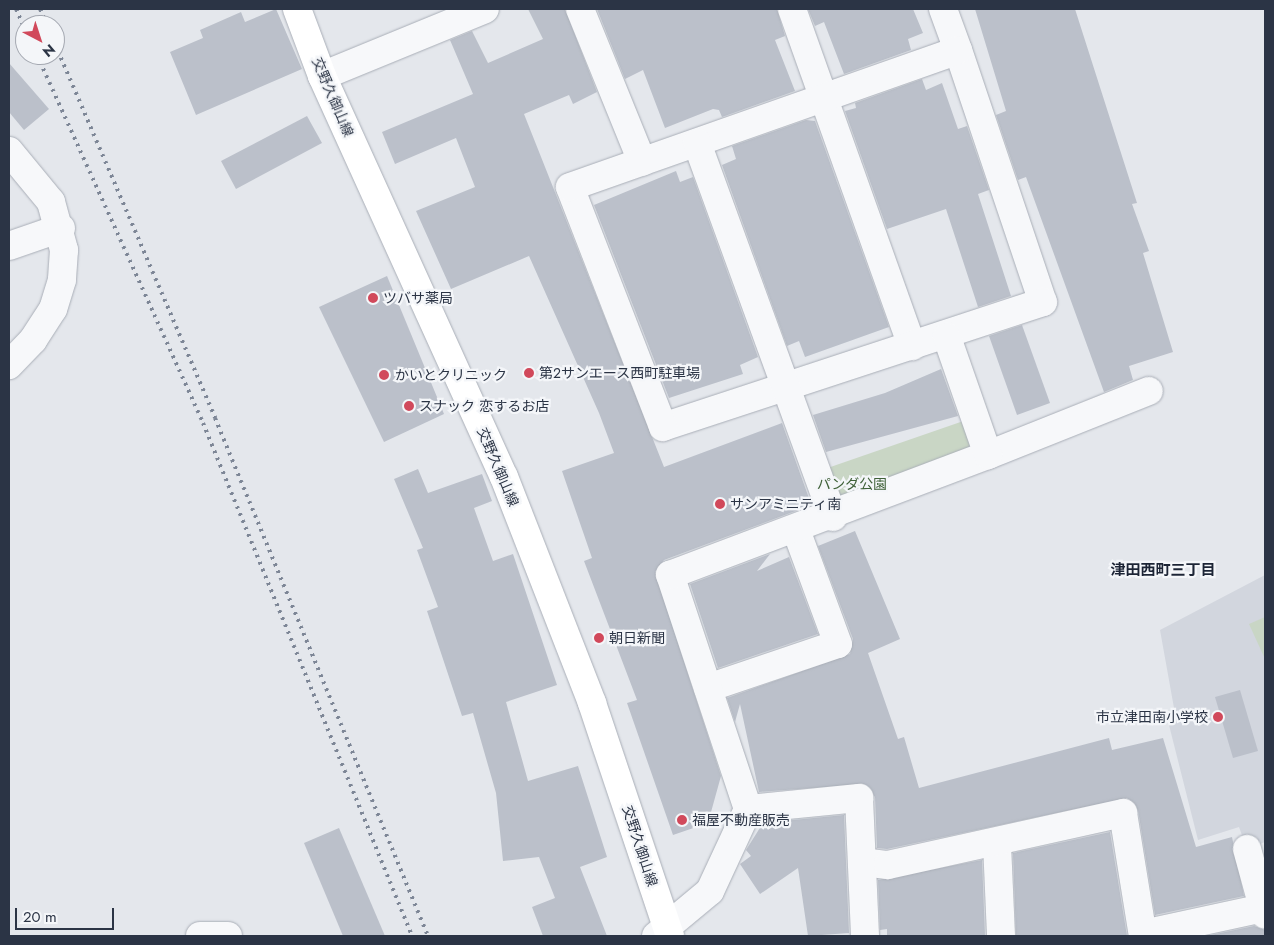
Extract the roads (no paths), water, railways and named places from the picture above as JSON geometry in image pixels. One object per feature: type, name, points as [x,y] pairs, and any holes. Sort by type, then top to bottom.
[{"type":"main road","name":"交野久御山線","points":[[297,9],[322,76],[504,477],[592,703],[665,934]]},
{"type":"street","points":[[322,76],[484,9]]},
{"type":"street","points":[[580,9],[642,162]]},
{"type":"street","points":[[792,9],[822,98],[912,346]]},
{"type":"street","points":[[944,9],[958,50],[1043,302],[947,337],[912,346],[663,427],[570,187],[958,50]]},
{"type":"street","points":[[697,143],[833,517]]},
{"type":"street","points":[[9,151],[51,202],[61,228],[62,280],[53,309],[33,340],[9,365]]},
{"type":"street","points":[[9,246],[61,228]]},
{"type":"street","points":[[947,337],[988,455]]},
{"type":"street","points":[[665,934],[710,891],[748,809],[670,575],[833,517],[1149,392]]},
{"type":"street","points":[[708,688],[838,644],[796,530]]},
{"type":"street","points":[[748,809],[859,798],[865,936]]},
{"type":"street","points":[[862,862],[888,865],[997,844],[1123,813],[1143,935],[1264,911],[1247,849]]},
{"type":"street","points":[[997,844],[1001,936]]},
{"type":"street","points":[[200,936],[228,936]]},
{"type":"railway","points":[[16,9],[19,15]]},
{"type":"railway","points":[[40,9],[43,15]]},
{"type":"railway","points":[[42,65],[203,423],[412,936]]},
{"type":"railway","points":[[64,65],[215,418],[428,936]]},
{"type":"place","name":"ツバサ薬局","points":[[373,298]]},
{"type":"place","name":"第2サンエース西町駐車場","points":[[529,373]]},
{"type":"place","name":"かいとクリニック","points":[[384,375]]},
{"type":"place","name":"スナック 恋するお店","points":[[409,406]]},
{"type":"place","name":"サンアミニティ南","points":[[720,504]]},
{"type":"place","name":"朝日新聞","points":[[599,638]]},
{"type":"place","name":"市立津田南小学校","points":[[1218,717]]},
{"type":"place","name":"福屋不動産販売","points":[[682,820]]},
{"type":"district","name":"津田西町三丁目","points":[[1163,571]]},
{"type":"park label","name":"パンダ公園","points":[[852,484]]}]
